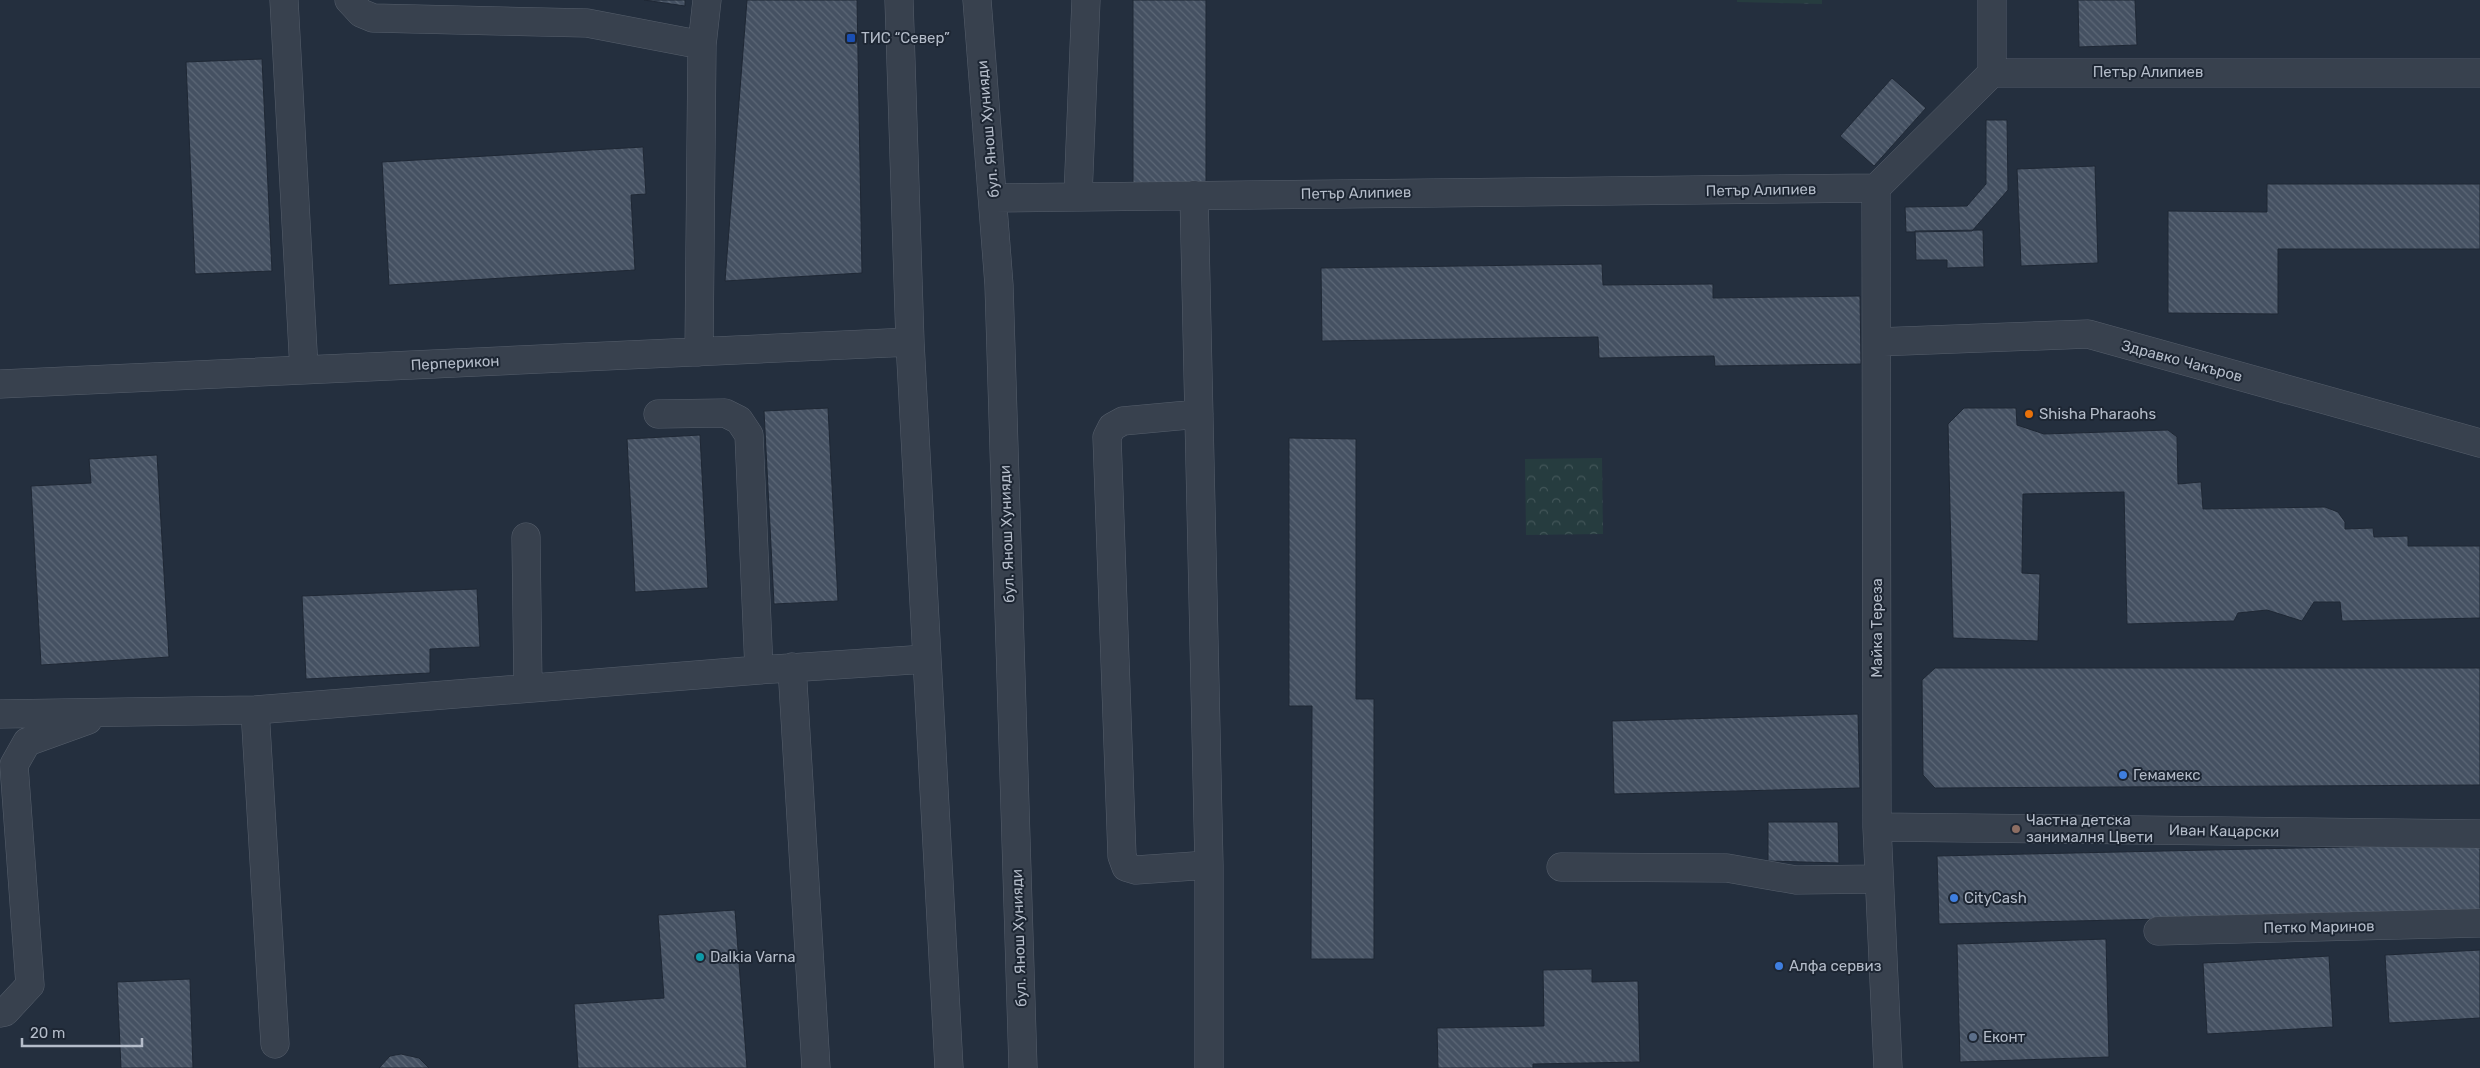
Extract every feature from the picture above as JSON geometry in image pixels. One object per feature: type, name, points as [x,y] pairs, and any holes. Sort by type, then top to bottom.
[{"type":"street","points":[[284,0],[304,370]]},
{"type":"street","points":[[349,0],[362,13],[373,18],[587,23],[702,46]]},
{"type":"street","points":[[699,352],[702,46],[707,0]]},
{"type":"street","points":[[899,0],[910,342],[949,1068]]},
{"type":"street","name":"бул. Янош Хунияди","points":[[977,0],[994,198],[999,285],[1023,1068]]},
{"type":"street","points":[[1078,196],[1086,0]]},
{"type":"street","points":[[1876,188],[1992,73],[1992,0]]},
{"type":"street","name":"Петър Алипиев","points":[[1992,73],[2480,73]]},
{"type":"street","name":"Петър Алипиев","points":[[994,198],[1194,194],[1876,188]]},
{"type":"street","name":"Майка Тереза","points":[[1876,188],[1877,827],[1888,1068]]},
{"type":"street","points":[[1194,194],[1209,866],[1206,1067]]},
{"type":"street","name":"Здравко Чакъров","points":[[1877,342],[2088,334],[2480,443]]},
{"type":"street","name":"Перперикон","points":[[0,384],[910,342]]},
{"type":"street","points":[[658,414],[725,414],[739,420],[749,434],[759,670]]},
{"type":"street","points":[[1200,414],[1123,421],[1112,427],[1107,437],[1122,856],[1126,867],[1136,870],[1209,866]]},
{"type":"street","points":[[526,537],[528,688]]},
{"type":"street","points":[[0,714],[255,710],[759,670],[927,659]]},
{"type":"street","points":[[792,668],[816,1068]]},
{"type":"street","points":[[255,710],[275,1044]]},
{"type":"street","points":[[0,1013],[5,1012],[30,985],[14,765],[27,742],[111,712]]},
{"type":"street","name":"Иван Кацарски","points":[[1877,827],[2480,834]]},
{"type":"street","points":[[1561,867],[1727,868],[1796,880],[1879,879]]},
{"type":"street","name":"Петко Маринов","points":[[2158,931],[2480,923]]},
{"type":"green space","points":[[1737,0],[1822,0],[1822,4],[1737,2]]},
{"type":"green space","points":[[1602,458],[1603,534],[1526,535],[1525,459]]},
{"type":"building","points":[[644,0],[685,0],[685,6]]},
{"type":"building","points":[[747,0],[857,0],[862,273],[725,281]]},
{"type":"building","points":[[1133,0],[1206,0],[1206,184],[1133,184]]},
{"type":"building","points":[[2078,0],[2135,0],[2137,45],[2079,47]]},
{"type":"building","points":[[262,59],[272,271],[195,274],[186,62]]},
{"type":"building","points":[[1892,78],[1926,108],[1874,166],[1840,136]]},
{"type":"building","points":[[1986,120],[2007,120],[2008,190],[1972,231],[1906,232],[1905,207],[1967,206],[1986,184]]},
{"type":"building","points":[[643,147],[646,194],[631,195],[635,270],[389,285],[382,162]]},
{"type":"building","points":[[2095,166],[2098,263],[2021,266],[2017,169]]},
{"type":"building","points":[[2267,184],[2480,184],[2480,249],[2278,249],[2278,314],[2168,313],[2168,211],[2267,212]]},
{"type":"building","points":[[1983,230],[1984,267],[1947,268],[1947,260],[1916,260],[1915,231]]},
{"type":"building","points":[[1602,264],[1603,285],[1713,284],[1713,298],[1860,296],[1861,364],[1715,366],[1714,356],[1599,358],[1598,337],[1322,341],[1321,268]]},
{"type":"building","points":[[828,408],[838,601],[774,604],[764,411]]},
{"type":"building","points":[[1964,408],[2016,408],[2017,425],[2044,434],[2168,430],[2177,437],[2178,484],[2201,482],[2203,509],[2325,507],[2338,512],[2345,522],[2345,529],[2373,528],[2374,537],[2408,536],[2408,546],[2480,546],[2480,618],[2342,621],[2340,602],[2314,602],[2302,621],[2267,610],[2238,613],[2234,621],[2127,624],[2124,492],[2023,494],[2022,573],[2040,574],[2038,641],[1953,638],[1948,424]]},
{"type":"building","points":[[700,435],[708,588],[635,592],[627,439]]},
{"type":"building","points":[[1289,438],[1356,439],[1356,699],[1374,699],[1374,959],[1311,959],[1312,706],[1289,706]]},
{"type":"building","points":[[157,455],[169,657],[41,665],[31,486],[91,483],[89,459]]},
{"type":"building","points":[[477,589],[480,647],[430,649],[430,673],[306,679],[302,596]]},
{"type":"building","points":[[1935,668],[2480,668],[2480,785],[1935,788],[1923,775],[1922,680]]},
{"type":"building","points":[[1858,714],[1860,788],[1614,794],[1612,721]]},
{"type":"building","points":[[1768,822],[1838,822],[1839,863],[1768,861]]},
{"type":"building","points":[[2480,844],[2480,912],[1939,924],[1937,856]]},
{"type":"building","name":"Dalkia Varna","points":[[735,910],[747,1068],[578,1068],[574,1004],[664,998],[658,915]]},
{"type":"building","points":[[2106,939],[2109,1057],[1960,1062],[1957,944]]},
{"type":"building","points":[[2480,950],[2480,1018],[2389,1023],[2385,955]]},
{"type":"building","points":[[2329,956],[2333,1027],[2207,1034],[2203,963]]},
{"type":"building","points":[[1592,969],[1592,982],[1638,981],[1640,1062],[1533,1064],[1533,1068],[1438,1068],[1437,1028],[1544,1026],[1543,970]]},
{"type":"building","points":[[190,979],[193,1068],[121,1068],[117,982]]},
{"type":"building","points":[[401,1054],[419,1058],[429,1068],[379,1068],[390,1056]]},
{"type":"place","name":"ТИС “Север”","points":[[851,38]]},
{"type":"place","name":"Shisha Pharaohs","points":[[2029,414]]},
{"type":"place","name":"Гемамекс","points":[[2123,775]]},
{"type":"place","name":"Частна детска занималня Цвети","points":[[2016,829]]},
{"type":"place","name":"CityCash","points":[[1954,898]]},
{"type":"place","name":"Dalkia Varna","points":[[700,957]]},
{"type":"place","name":"Алфа сервиз","points":[[1779,966]]},
{"type":"place","name":"Еконт","points":[[1973,1037]]}]
